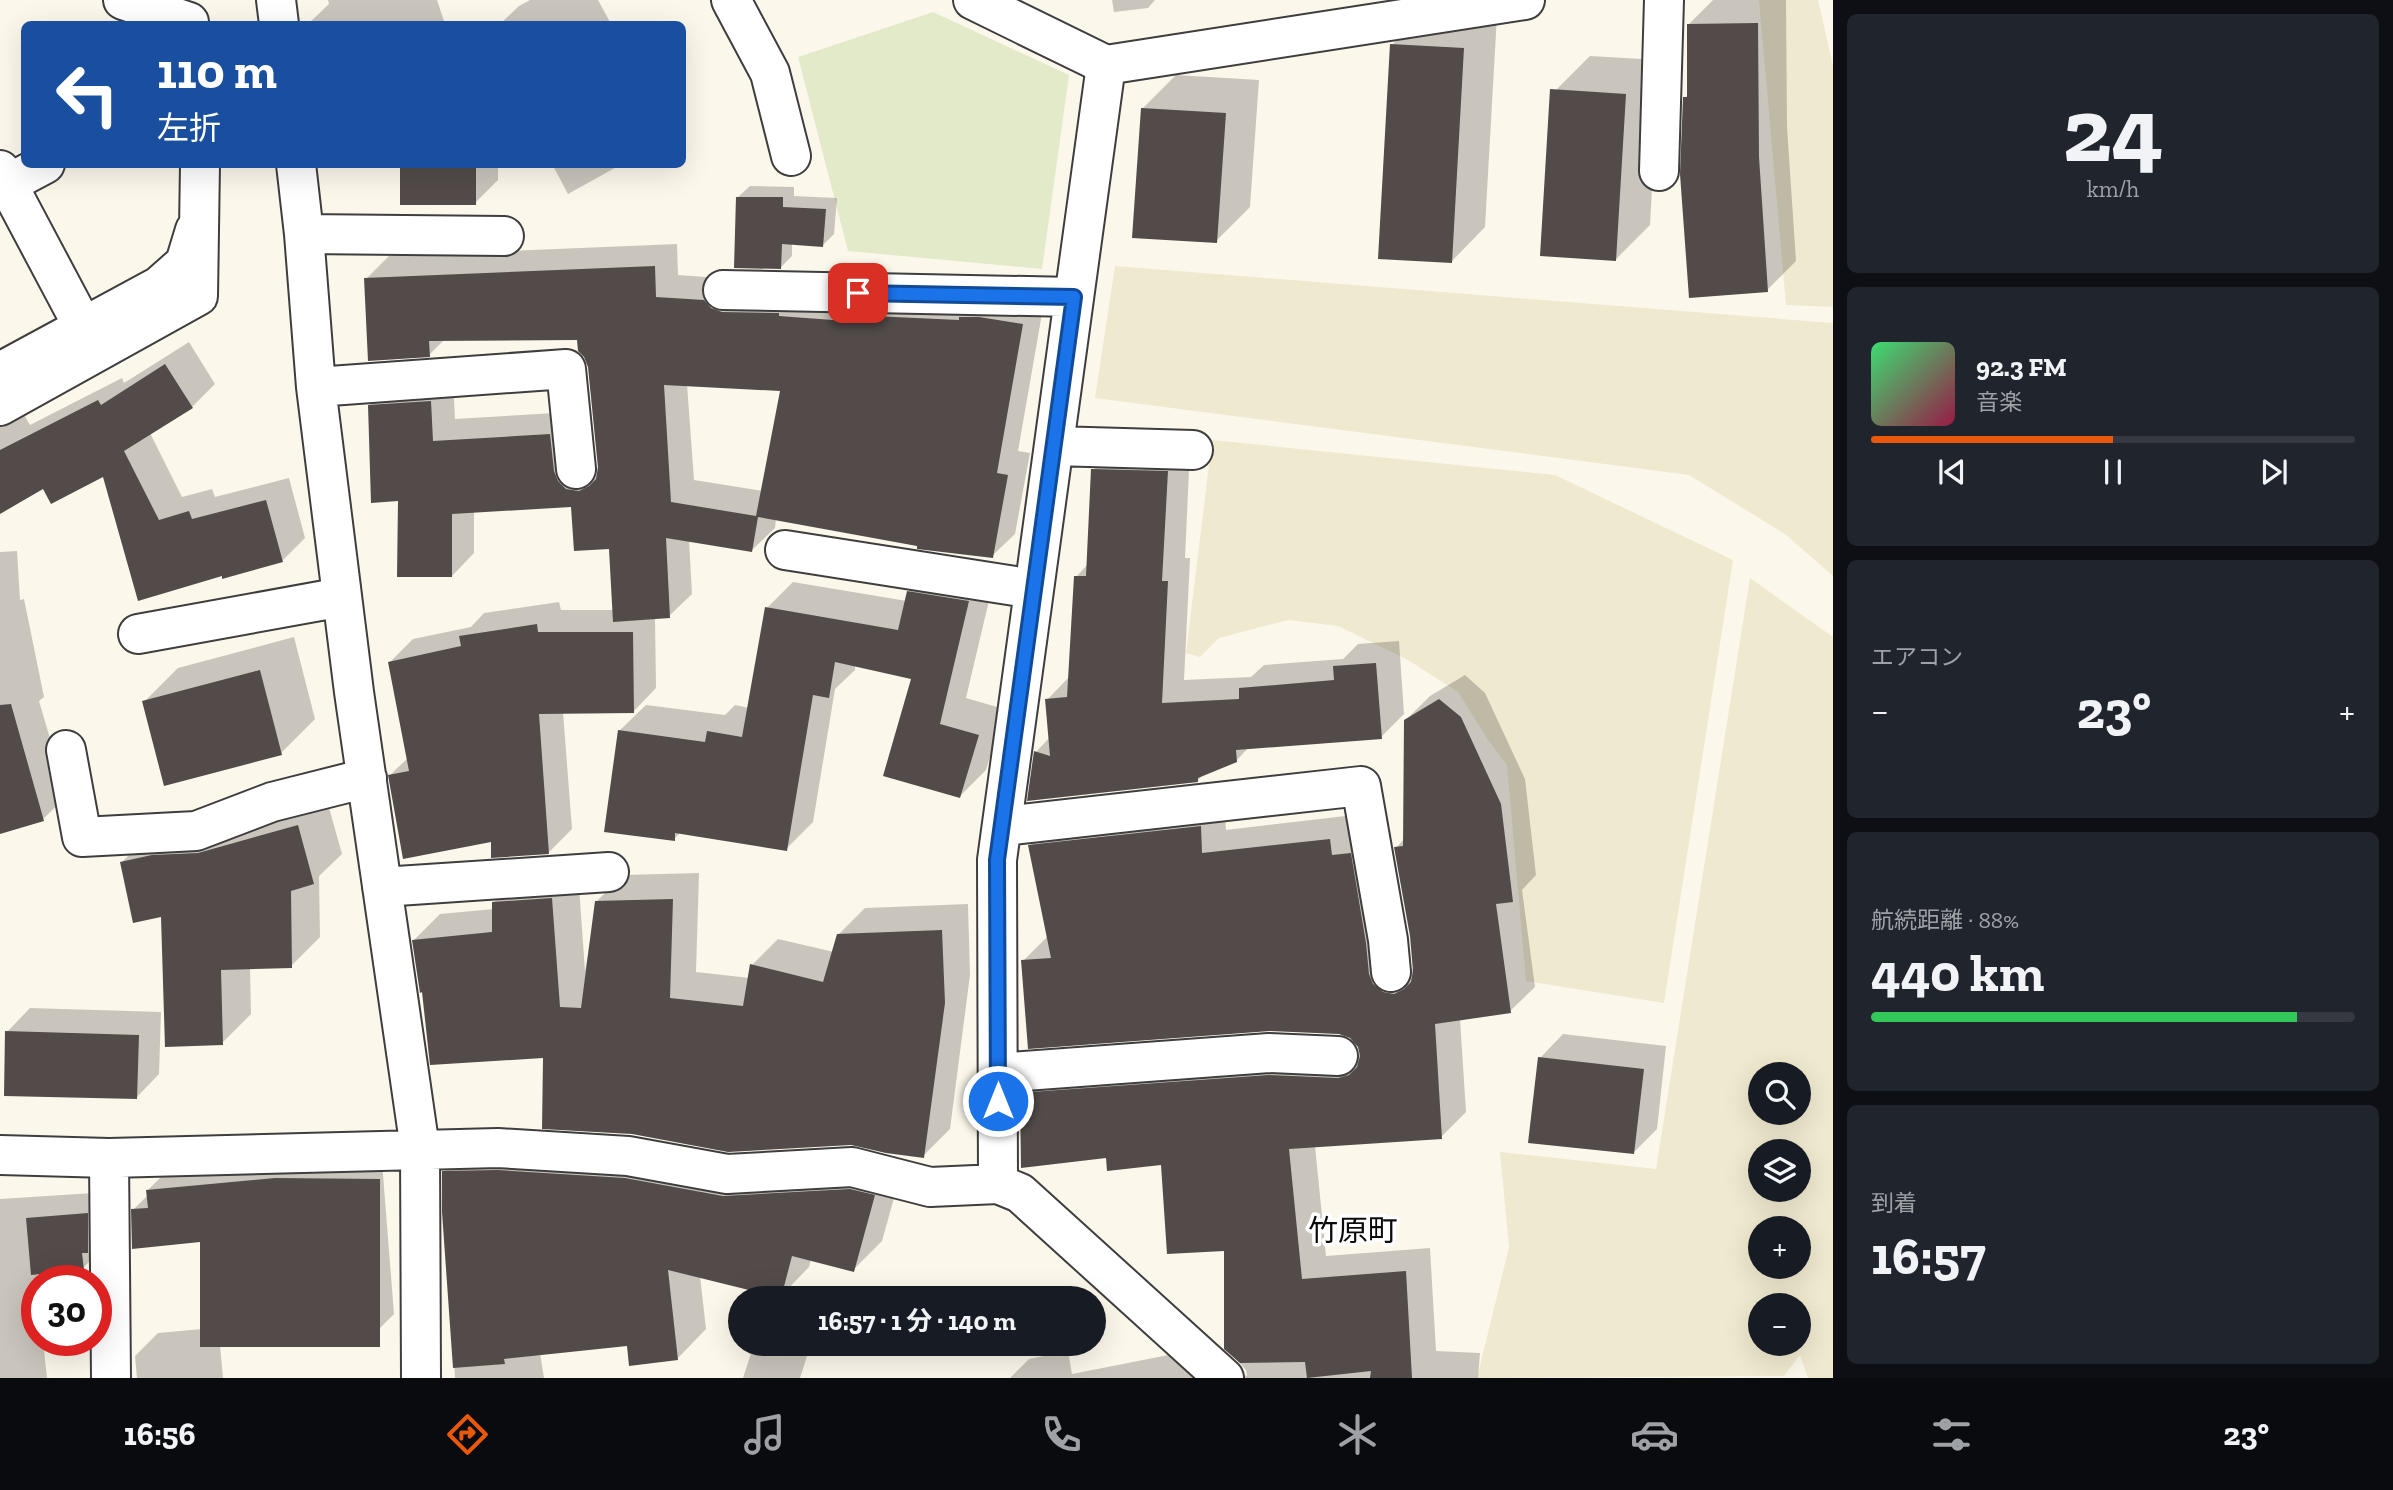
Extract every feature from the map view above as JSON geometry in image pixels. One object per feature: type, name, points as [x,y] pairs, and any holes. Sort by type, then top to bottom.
[{"type":"street","points":[[123,0],[188,15]]},
{"type":"street","points":[[276,0],[279,21]]},
{"type":"street","points":[[731,0],[770,73],[791,156]]},
{"type":"street","points":[[973,0],[1106,65],[1522,0]]},
{"type":"street","points":[[1659,171],[1664,0]]},
{"type":"street","points":[[998,1184],[997,860],[1106,65]]},
{"type":"street","points":[[35,168],[3,181],[91,340]]},
{"type":"street","points":[[0,372],[91,340],[198,296],[200,168]]},
{"type":"street","points":[[296,168],[316,387],[342,597],[420,1149],[421,1378]]},
{"type":"street","points":[[304,234],[504,236]]},
{"type":"street","points":[[723,290],[1074,297]]},
{"type":"street","points":[[0,406],[91,340]]},
{"type":"street","points":[[316,387],[566,369],[576,469]]},
{"type":"street","points":[[1054,446],[1193,450]]},
{"type":"street","points":[[785,550],[1034,589]]},
{"type":"street","points":[[138,634],[342,597]]},
{"type":"street","points":[[65,750],[82,837],[196,831],[272,802],[367,778]]},
{"type":"street","points":[[1003,826],[1361,786],[1399,948]]},
{"type":"street","points":[[382,887],[609,872]]},
{"type":"street","points":[[998,1073],[1269,1054],[1338,1056]]},
{"type":"street","points":[[0,1155],[109,1158],[498,1148],[628,1156],[727,1174],[852,1167],[930,1187],[998,1184],[1020,1193],[1224,1378]]},
{"type":"street","points":[[109,1158],[111,1378]]},
{"type":"shaded area","points":[[1759,0],[1818,0],[1833,66],[1833,307],[1786,305]]},
{"type":"shaded area","points":[[1115,266],[1833,323],[1833,576],[1785,534],[1689,475],[1095,398]]},
{"type":"shaded area","points":[[1212,440],[1555,475],[1733,560],[1664,1003],[1526,981],[1507,765],[1458,692],[1408,660],[1338,626],[1288,620],[1219,638],[1200,657],[1186,653]]},
{"type":"shaded area","points":[[1750,578],[1833,637],[1833,1378],[1808,1378],[1800,1356],[1811,1356],[1811,1293],[1748,1293],[1748,1356],[1799,1356],[1784,1376],[1477,1378],[1509,1247],[1500,1152],[1656,1169]]},
{"type":"green space","points":[[933,12],[1069,75],[1042,269],[848,251],[798,57]]},
{"type":"building","points":[[1758,23],[1759,157],[1768,292],[1689,298],[1680,174],[1683,97],[1687,97],[1687,24]]},
{"type":"building","points":[[1390,44],[1464,48],[1452,263],[1378,259]]},
{"type":"building","points":[[1550,89],[1626,94],[1616,261],[1540,256]]},
{"type":"building","points":[[1141,108],[1226,113],[1217,243],[1132,238]]},
{"type":"building","points":[[400,168],[476,168],[476,205],[400,205]]},
{"type":"building","points":[[736,197],[783,197],[783,207],[826,209],[823,247],[782,244],[781,269],[734,268]]},
{"type":"building","points":[[655,266],[656,297],[704,300],[711,308],[722,312],[779,313],[779,316],[873,323],[873,316],[959,320],[959,317],[979,317],[1023,324],[997,473],[1008,475],[993,558],[917,549],[917,546],[758,517],[752,552],[666,538],[670,618],[613,622],[609,549],[574,551],[571,507],[452,514],[452,577],[397,577],[398,501],[371,503],[368,405],[431,401],[433,441],[550,434],[554,471],[558,481],[566,489],[579,491],[596,479],[598,468],[588,367],[578,351],[577,340],[429,341],[430,357],[368,361],[364,278]],"holes":[[[664,385],[780,391],[756,516],[671,502]]]},
{"type":"building","points":[[165,364],[193,408],[124,451],[159,520],[189,511],[192,519],[266,500],[283,562],[222,579],[222,576],[138,601],[103,477],[51,504],[43,489],[0,514],[0,450],[98,400],[101,405]]},
{"type":"building","points":[[1091,469],[1168,471],[1162,581],[1168,581],[1162,703],[1239,699],[1239,688],[1334,680],[1333,666],[1376,663],[1382,739],[1236,750],[1237,762],[1198,778],[1198,782],[1027,801],[1034,751],[1050,756],[1045,699],[1067,697],[1074,576],[1086,576]]},
{"type":"building","points":[[907,591],[969,601],[940,724],[979,735],[960,798],[883,776],[911,679],[835,662],[829,698],[813,695],[787,851],[675,833],[675,841],[604,832],[618,730],[705,742],[707,731],[742,737],[765,607],[898,630]]},
{"type":"building","points":[[537,624],[538,632],[633,632],[634,713],[539,714],[549,854],[491,858],[491,842],[403,859],[388,775],[409,771],[388,662],[461,646],[459,636]]},
{"type":"building","points":[[260,670],[282,755],[164,786],[142,701]]},
{"type":"building","points":[[1439,699],[1461,717],[1501,804],[1513,902],[1496,904],[1511,1013],[1435,1024],[1442,1139],[1289,1149],[1302,1279],[1406,1271],[1412,1378],[1370,1378],[1371,1371],[1307,1378],[1305,1362],[1240,1363],[1224,1349],[1224,1251],[1167,1254],[1161,1165],[1107,1171],[1106,1158],[1021,1168],[1020,1098],[1032,1097],[1031,1092],[1269,1075],[1338,1078],[1349,1075],[1357,1067],[1360,1056],[1358,1047],[1350,1038],[1339,1034],[1270,1031],[1028,1049],[1021,960],[1051,958],[1028,845],[1201,826],[1202,853],[1330,839],[1332,855],[1351,853],[1369,974],[1373,984],[1383,992],[1394,994],[1411,982],[1413,971],[1410,936],[1394,847],[1403,846],[1404,720]]},
{"type":"building","points":[[11,704],[44,821],[0,834],[0,705]]},
{"type":"building","points":[[298,825],[314,884],[291,891],[292,968],[221,970],[223,1045],[165,1047],[161,917],[133,923],[120,862],[152,855],[198,853]]},
{"type":"building","points":[[552,898],[560,1007],[581,1008],[595,901],[673,899],[670,998],[743,1006],[750,964],[823,982],[837,934],[942,930],[945,1003],[924,1158],[851,1145],[728,1152],[632,1134],[542,1129],[543,1058],[430,1065],[422,992],[420,993],[412,940],[492,932],[492,902]]},
{"type":"building","points":[[5,1031],[139,1035],[137,1099],[4,1096]]},
{"type":"building","points":[[1538,1057],[1644,1069],[1634,1154],[1528,1143]]},
{"type":"building","points":[[498,1170],[625,1178],[723,1196],[850,1189],[875,1195],[854,1272],[792,1256],[784,1286],[733,1286],[668,1270],[678,1360],[629,1366],[627,1346],[504,1359],[505,1364],[453,1368],[442,1212],[442,1171]]},
{"type":"building","points":[[275,1178],[380,1179],[380,1347],[200,1347],[200,1242],[132,1249],[131,1209],[148,1208],[146,1190]]},
{"type":"building","points":[[88,1213],[88,1253],[82,1253],[83,1265],[30,1265],[26,1218]]},
{"type":"district","name":"竹原町","points":[[1353,1231]]},
{"type":"route","points":[[858,293],[1074,297],[997,860],[998,1101]]}]
